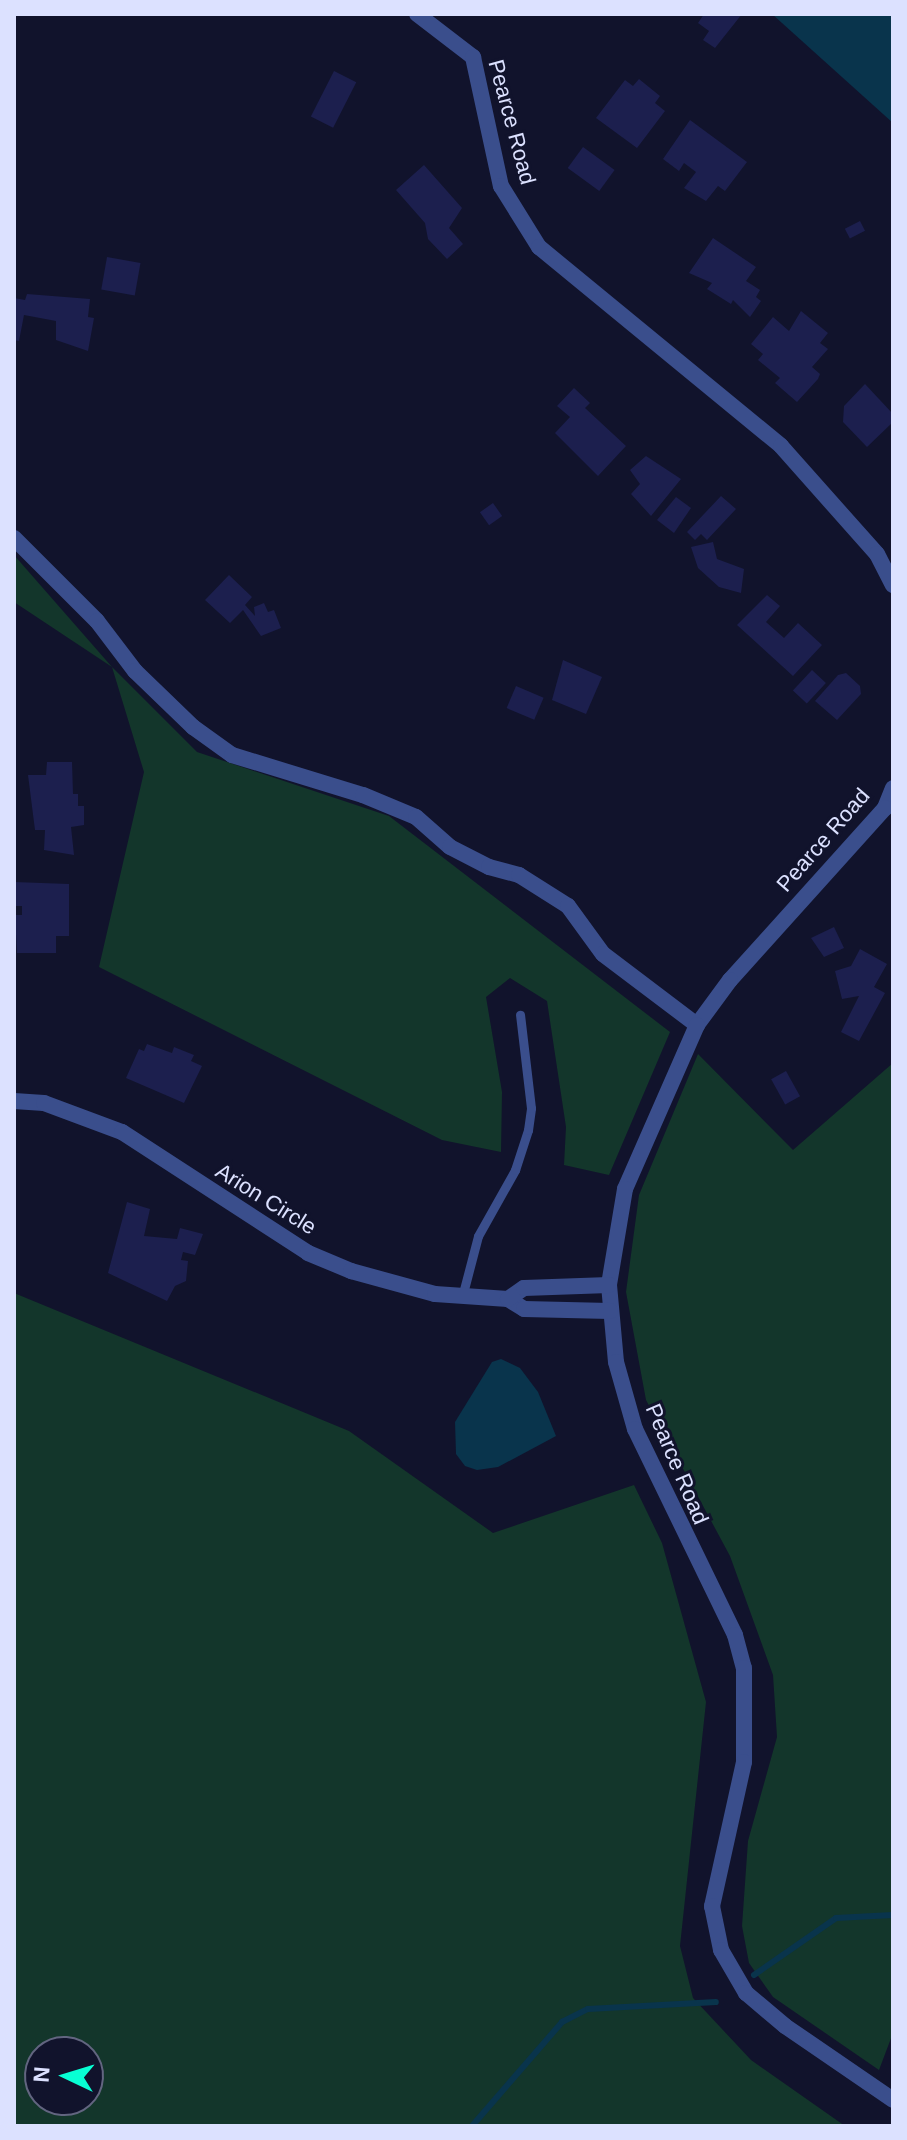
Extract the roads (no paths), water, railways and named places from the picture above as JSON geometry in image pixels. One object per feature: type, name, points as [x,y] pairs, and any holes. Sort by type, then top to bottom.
[{"type":"street","name":"Pearce Road","points":[[417,14],[473,57],[501,186],[539,247],[781,446],[877,554],[893,585]]},
{"type":"street","points":[[14,538],[97,621],[135,671],[193,727],[232,755],[363,795],[416,817],[450,847],[489,867],[519,875],[568,906],[603,954],[697,1025]]},
{"type":"street","name":"Pearce Road","points":[[893,788],[889,811],[730,980],[697,1025],[625,1189],[609,1285],[616,1362],[635,1429],[735,1635],[744,1668],[744,1762],[712,1906],[721,1950],[746,1993],[785,2026],[893,2100]]},
{"type":"street","name":"Arion Circle","points":[[14,1101],[44,1103],[122,1132],[308,1253],[387,1284],[462,1297],[508,1299],[524,1309],[610,1311]]},
{"type":"street","name":"Arion Circle","points":[[508,1299],[524,1288],[609,1285]]},
{"type":"lane","points":[[462,1297],[478,1236],[515,1170],[528,1130],[531,1108],[520,1015]]},
{"type":"lane","points":[[544,1310],[546,1287]]},
{"type":"water","points":[[772,14],[893,14],[893,123]]},
{"type":"water","points":[[501,1359],[520,1368],[538,1392],[556,1436],[498,1467],[477,1470],[465,1466],[456,1454],[455,1422],[492,1362]]},
{"type":"waterway","points":[[754,1975],[836,1918],[893,1915]]},
{"type":"waterway","points":[[472,2126],[562,2022],[588,2009],[716,2002]]}]
